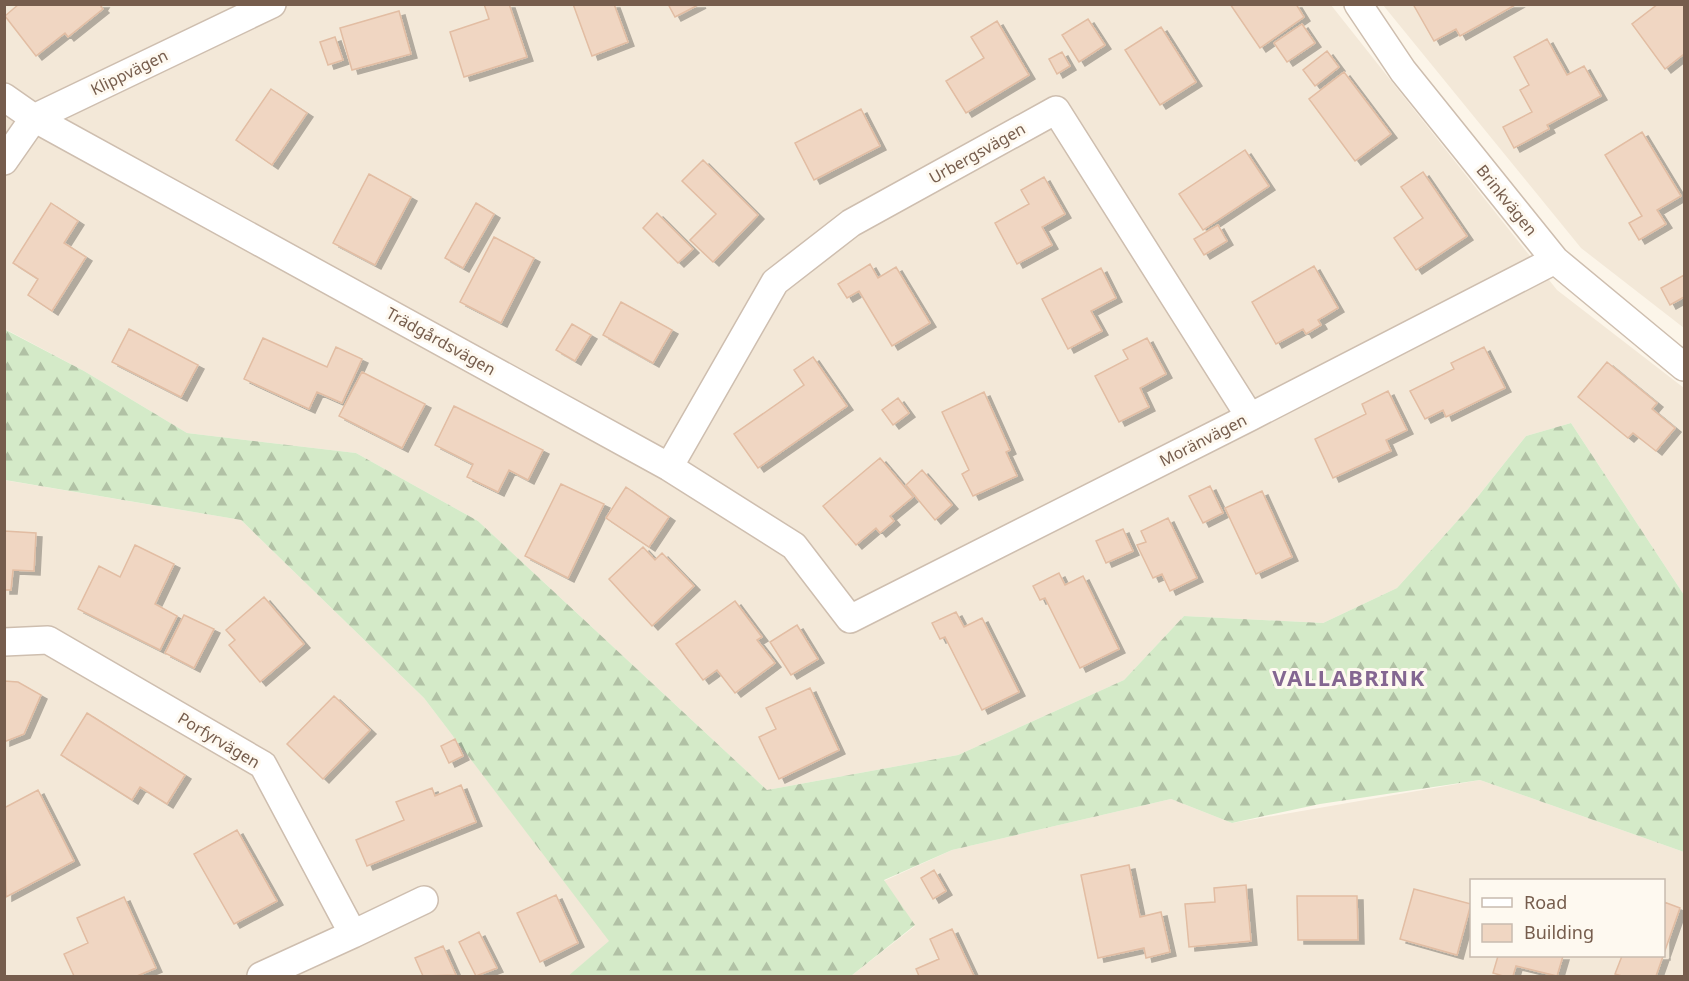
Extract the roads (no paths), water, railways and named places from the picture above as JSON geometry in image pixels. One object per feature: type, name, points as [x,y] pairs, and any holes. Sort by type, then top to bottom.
[{"type":"street","name":"Klippvägen","points":[[4,161],[34,118],[272,4]]},
{"type":"street","name":"Brinkvägen","points":[[1358,4],[1403,71],[1555,260],[1684,367]]},
{"type":"street","name":"Trädgårdsvägen","points":[[4,97],[34,118],[669,467],[794,546],[850,619]]},
{"type":"street","name":"Urbergsvägen","points":[[669,467],[775,282],[851,223],[1056,110],[1250,417]]},
{"type":"street","name":"Moränvägen","points":[[850,619],[1555,260]]},
{"type":"street","name":"Porfyrvägen","points":[[4,642],[48,640],[263,765],[353,933]]},
{"type":"street","points":[[261,976],[424,900]]},
{"type":"district","name":"VALLABRINK","points":[[1349,677]]}]
